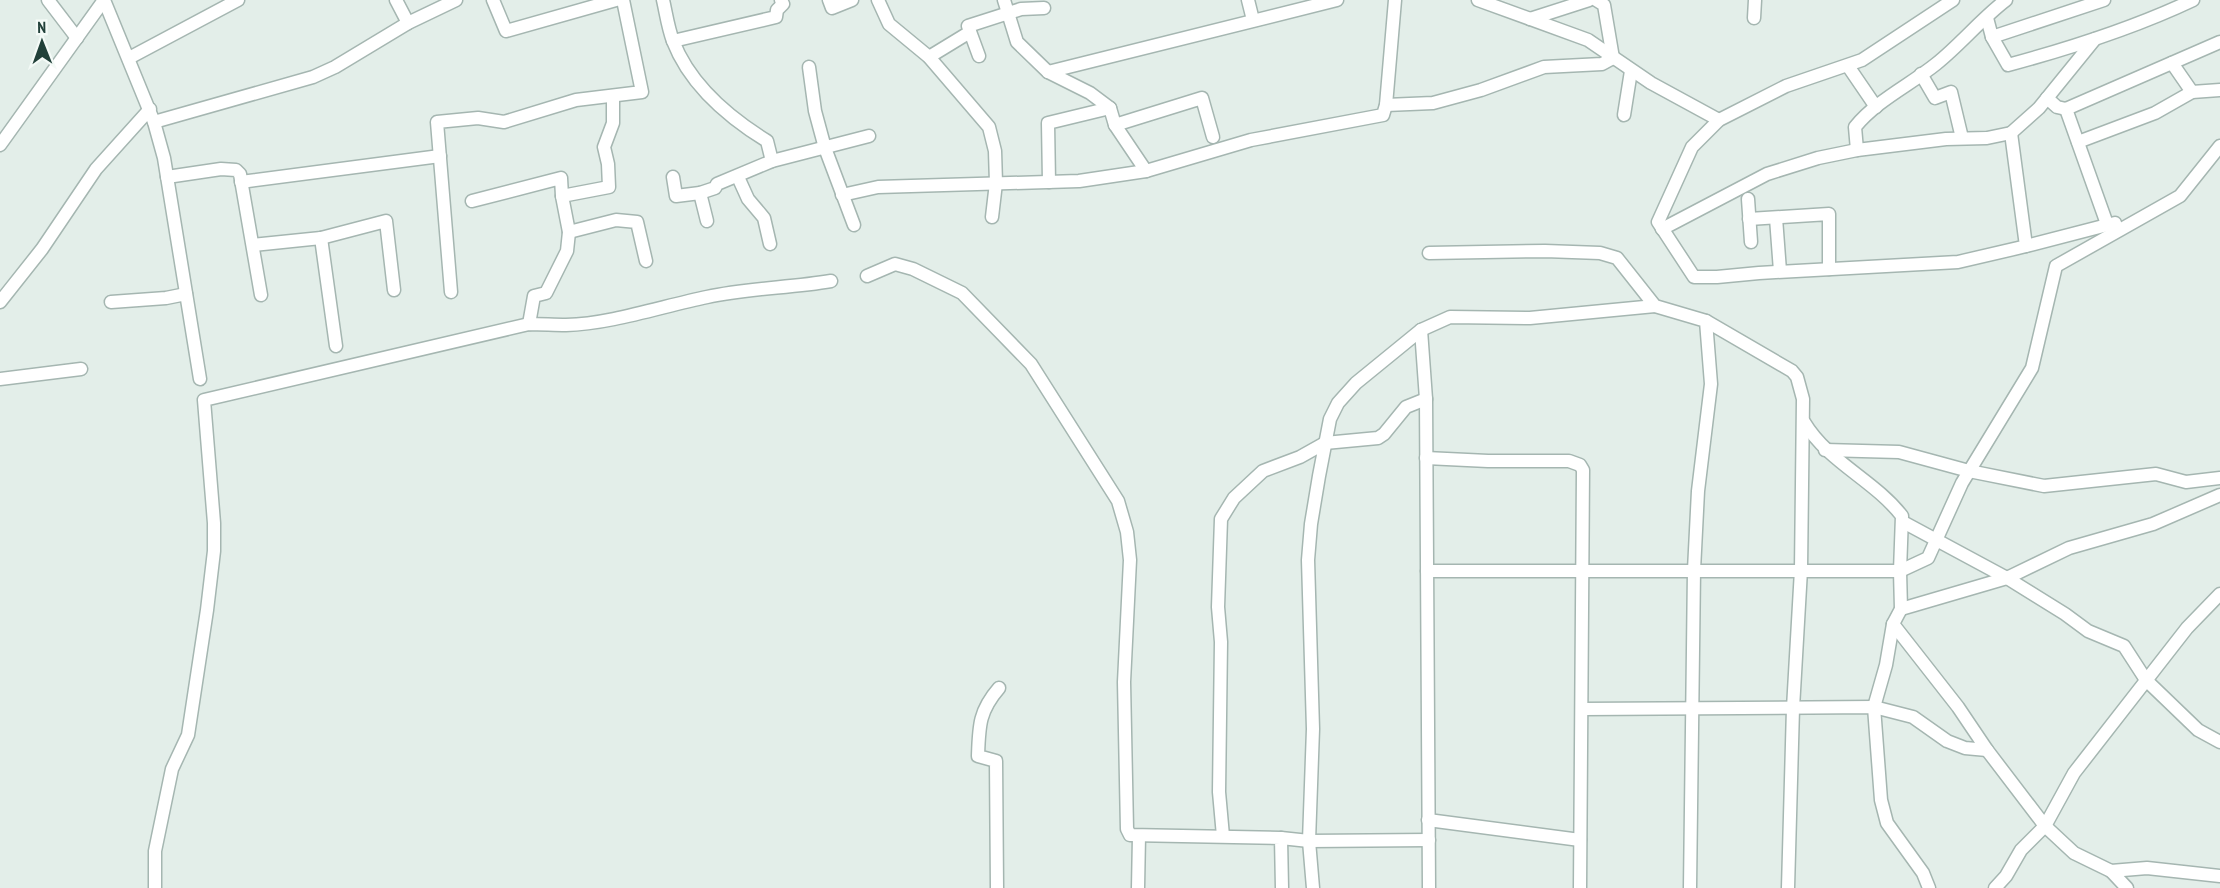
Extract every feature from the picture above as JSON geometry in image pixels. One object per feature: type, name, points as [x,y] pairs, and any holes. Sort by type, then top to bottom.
[{"type":"street","points":[[48,0],[77,38]]},
{"type":"street","points":[[0,145],[104,0],[152,115],[166,177],[200,379]]},
{"type":"street","points":[[129,58],[238,0]]},
{"type":"street","points":[[396,0],[408,23]]},
{"type":"street","points":[[0,302],[42,249],[96,169],[152,115],[313,77],[335,67],[408,23],[456,0]]},
{"type":"street","points":[[493,0],[506,31],[616,0]]},
{"type":"street","points":[[451,292],[437,122],[478,118],[504,122],[576,100],[642,92],[623,0]]},
{"type":"street","points":[[663,0],[673,41],[697,84],[739,123],[767,141],[771,161]]},
{"type":"street","points":[[673,41],[776,17],[777,10],[783,4],[781,0]]},
{"type":"street","points":[[829,0],[832,8],[852,0]]},
{"type":"street","points":[[878,0],[889,24],[929,57],[989,127],[995,151],[996,183],[992,218]]},
{"type":"street","points":[[1248,0],[1253,20]]},
{"type":"street","points":[[1048,72],[1337,0]]},
{"type":"street","points":[[842,195],[878,187],[1079,181],[1146,171],[1251,140],[1383,115],[1386,105],[1395,0]]},
{"type":"street","points":[[1478,0],[1588,40],[1631,71],[1719,120]]},
{"type":"street","points":[[1530,19],[1589,0]]},
{"type":"street","points":[[1596,0],[1604,5],[1613,58]]},
{"type":"street","points":[[1754,18],[1755,0]]},
{"type":"street","points":[[1953,0],[1862,60],[1786,86],[1719,120],[1692,147],[1658,222],[1694,277],[1958,262],[2135,220]]},
{"type":"street","points":[[1857,150],[1855,127],[1876,107],[1936,64],[2006,0]]},
{"type":"street","points":[[1992,37],[2104,0]]},
{"type":"street","points":[[1987,18],[1992,37],[2008,65],[2095,39],[2193,0]]},
{"type":"street","points":[[1006,6],[1017,42],[1048,72],[1090,93],[1110,108],[1114,124],[1146,171]]},
{"type":"street","points":[[978,56],[968,26],[1006,6],[1021,9],[1044,8]]},
{"type":"street","points":[[929,57],[970,32]]},
{"type":"street","points":[[1662,229],[1767,174],[1818,158],[1857,150],[1962,138],[1988,138],[2011,133],[2039,108],[2095,39]]},
{"type":"street","points":[[2047,98],[2057,107],[2066,109],[2220,42]]},
{"type":"street","points":[[1386,105],[1433,103],[1481,90],[1544,67],[1602,64],[1613,58]]},
{"type":"street","points":[[2172,63],[2192,92]]},
{"type":"street","points":[[1848,66],[1876,107]]},
{"type":"street","points":[[809,67],[815,111],[825,148],[854,225]]},
{"type":"street","points":[[1624,115],[1631,71]]},
{"type":"street","points":[[1921,74],[1935,98],[1951,92],[1962,138]]},
{"type":"street","points":[[2078,142],[2155,113],[2192,92],[2220,90]]},
{"type":"street","points":[[562,196],[609,188],[608,164],[604,147],[613,123],[613,96]]},
{"type":"street","points":[[1114,124],[1202,98],[1213,137]]},
{"type":"street","points":[[1049,182],[1048,123],[1110,108]]},
{"type":"street","points":[[2066,109],[2107,225]]},
{"type":"street","points":[[2011,133],[2026,246]]},
{"type":"street","points":[[673,177],[676,196],[700,193],[771,161],[869,136]]},
{"type":"street","points":[[1427,571],[1900,571],[1928,558],[1938,541],[1962,483],[2032,368],[2056,266],[2180,196],[2220,146]]},
{"type":"street","points":[[241,182],[440,156]]},
{"type":"street","points":[[166,177],[231,169],[240,174],[261,295]]},
{"type":"street","points":[[738,177],[748,199],[764,218],[770,244]]},
{"type":"street","points":[[471,201],[561,178],[569,232],[567,251],[546,293],[532,298],[529,324]]},
{"type":"street","points":[[700,193],[707,221]]},
{"type":"street","points":[[1748,199],[1751,243]]},
{"type":"street","points":[[1749,219],[1829,214],[1829,269]]},
{"type":"street","points":[[1776,218],[1780,272]]},
{"type":"street","points":[[569,232],[616,220],[637,222],[646,261]]},
{"type":"street","points":[[253,245],[321,238],[386,221],[394,290]]},
{"type":"street","points":[[321,238],[336,346]]},
{"type":"street","points":[[1429,253],[1545,251],[1600,253],[1617,258],[1655,306]]},
{"type":"street","points":[[867,276],[895,264],[913,269],[962,293],[1031,364],[1118,501],[1127,532],[1130,560],[1124,682],[1127,829],[1130,835],[1223,836],[1309,841],[1429,840]]},
{"type":"street","points":[[155,888],[155,851],[172,769],[188,735],[214,551],[204,400],[529,324],[568,325],[708,296],[767,287],[804,286],[831,280]]},
{"type":"street","points":[[111,302],[166,298],[186,294]]},
{"type":"street","points":[[1314,888],[1309,841],[1313,729],[1308,560],[1311,524],[1325,443],[1330,418],[1338,404],[1360,379],[1421,330],[1450,317],[1530,318],[1655,306],[1706,321],[1792,371],[1801,388],[1803,421],[1801,570],[1793,708],[1788,888]]},
{"type":"street","points":[[1690,888],[1694,570],[1698,491],[1711,384],[1706,321]]},
{"type":"street","points":[[1421,330],[1426,399],[1429,888]]},
{"type":"street","points":[[0,379],[81,369]]},
{"type":"street","points":[[1223,836],[1219,792],[1221,642],[1218,608],[1221,519],[1234,498],[1263,471],[1300,457],[1325,443],[1378,438],[1406,407],[1426,399]]},
{"type":"street","points":[[1803,421],[1825,450],[1889,501],[1902,516],[1901,609],[1893,624],[1886,665],[1874,707],[1881,800],[1887,823],[1923,873],[1929,888]]},
{"type":"street","points":[[1825,450],[1899,452],[1970,471],[2044,486],[2156,474],[2186,482],[2220,478]]},
{"type":"street","points":[[1426,459],[1569,461],[1580,465],[1583,470],[1580,888]]},
{"type":"street","points":[[1901,609],[2007,578],[2069,548],[2153,524],[2220,495]]},
{"type":"street","points":[[1903,522],[2007,578],[2088,631],[2124,646],[2146,680],[2198,730],[2220,742]]},
{"type":"street","points":[[1995,888],[2006,876],[2021,850],[2045,826],[2074,773],[2187,628],[2220,594]]},
{"type":"street","points":[[1893,624],[1958,707],[1987,750],[2045,826],[2074,853],[2110,871],[2127,888]]},
{"type":"street","points":[[997,888],[996,761],[978,756],[979,720],[987,702],[999,688]]},
{"type":"street","points":[[1583,709],[1874,707],[1912,717],[1947,741],[1965,748],[1987,750]]},
{"type":"street","points":[[1428,820],[1580,840]]},
{"type":"street","points":[[1138,888],[1139,836]]},
{"type":"street","points":[[1281,838],[1282,888]]},
{"type":"street","points":[[2110,871],[2147,868],[2220,876]]}]
